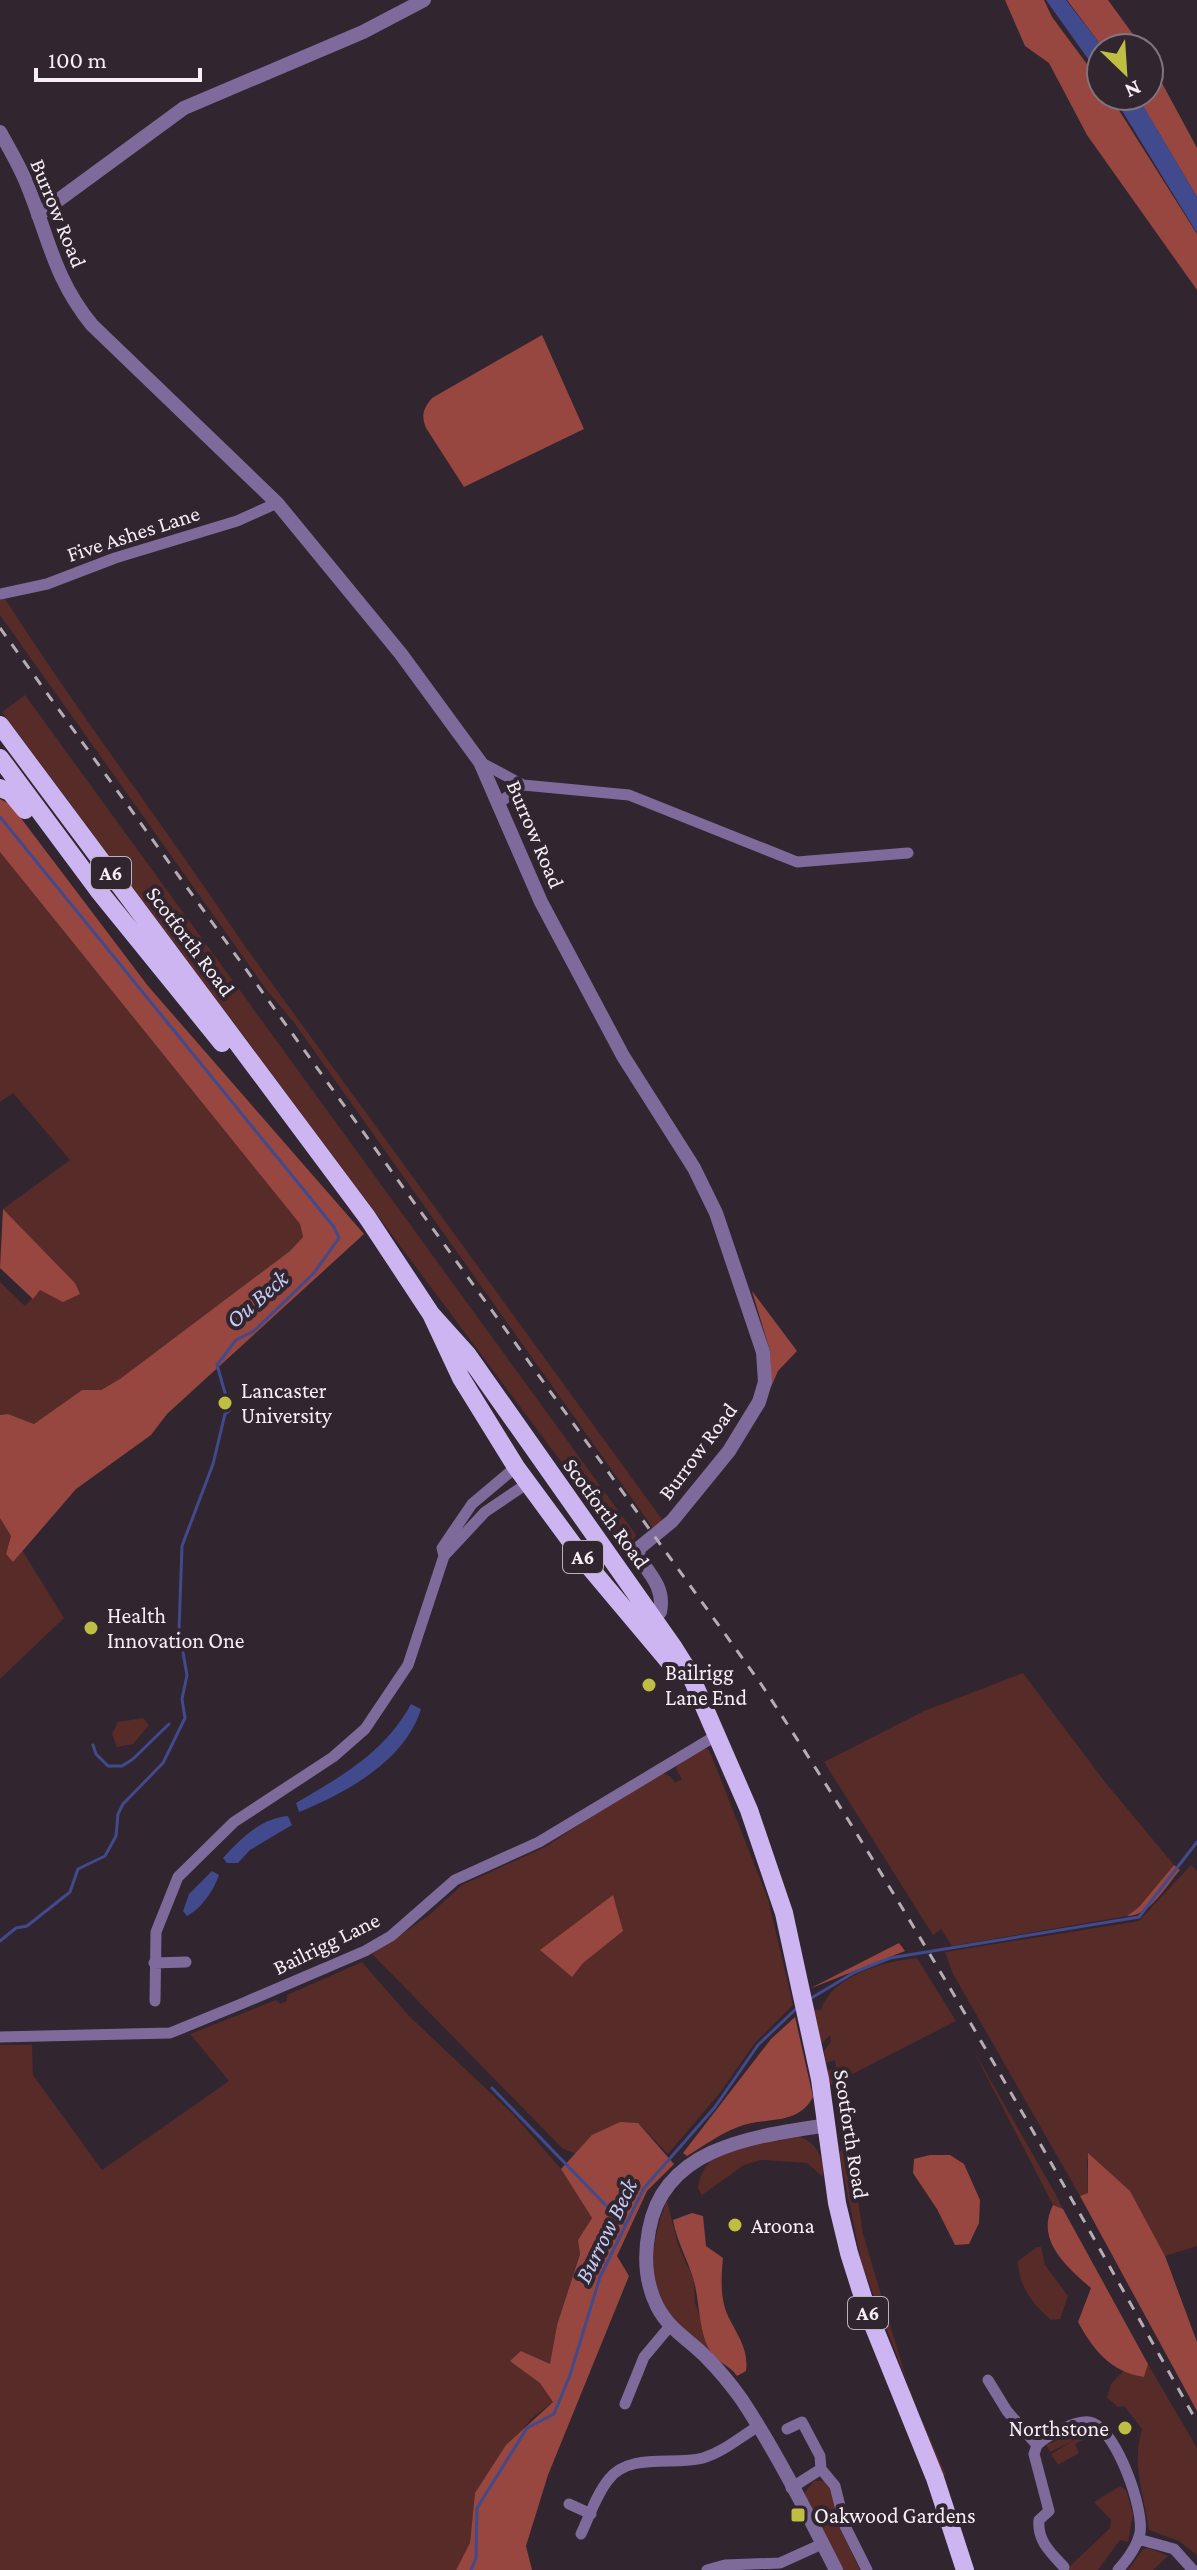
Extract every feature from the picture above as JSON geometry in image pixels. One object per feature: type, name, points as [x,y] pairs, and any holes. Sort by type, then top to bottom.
[{"type":"main road","name":"Scotforth Road","points":[[0,725],[10,746],[373,1226],[431,1314],[461,1378],[689,1672],[772,1873],[813,2048],[828,2125],[837,2203],[849,2253],[867,2310],[935,2478],[965,2570]]},
{"type":"main road","points":[[3,768],[10,746]]},
{"type":"main road","name":"Scotforth Road","points":[[3,768],[223,1043],[285,1108]]},
{"type":"main road","points":[[0,788],[10,792],[121,935],[185,1010],[223,1043]]},
{"type":"main road","name":"Scotforth Road","points":[[431,1314],[467,1354],[528,1464],[528,1483],[598,1577],[648,1623]]},
{"type":"street","points":[[38,215],[184,108],[363,32],[424,0]]},
{"type":"street","name":"Burrow Road","points":[[0,132],[26,181],[57,273],[83,313],[277,503],[401,654],[480,762],[541,902],[623,1056],[694,1168],[716,1213],[763,1352],[765,1382],[759,1402],[729,1451],[662,1530],[642,1545],[638,1557],[657,1583],[662,1596],[661,1609],[648,1623]]},
{"type":"street","name":"Five Ashes Lane","points":[[0,594],[47,584],[115,558],[237,521],[277,503]]},
{"type":"street","points":[[480,762],[523,785],[629,795],[797,862],[826,863],[891,852],[908,853]]},
{"type":"street","points":[[499,803],[523,785]]},
{"type":"street","points":[[444,1556],[442,1548],[461,1517],[528,1464]]},
{"type":"street","points":[[155,2001],[154,1963],[160,1915],[171,1889],[186,1867],[234,1822],[333,1757],[379,1712],[408,1665],[444,1556],[485,1512],[528,1483]]},
{"type":"street","name":"Bailrigg Lane","points":[[0,2037],[170,2033],[241,2004],[365,1951],[391,1936],[455,1880],[539,1842],[717,1735]]},
{"type":"street","points":[[154,1963],[186,1962]]},
{"type":"street","points":[[828,2125],[774,2133],[708,2152],[687,2165],[668,2186],[651,2218],[645,2251],[649,2285],[670,2326],[707,2357],[741,2400],[836,2570]]},
{"type":"street","points":[[644,2401],[628,2398],[644,2357],[670,2326]]},
{"type":"street","points":[[988,2380],[1007,2411],[1037,2445]]},
{"type":"street","points":[[1064,2567],[1045,2546],[1038,2529],[1039,2520],[1049,2511],[1034,2454],[1037,2445],[1083,2421],[1099,2427],[1124,2466],[1138,2499],[1138,2539],[1118,2570]]},
{"type":"street","points":[[787,2429],[802,2422],[820,2456],[821,2469],[835,2486],[845,2526],[867,2570]]},
{"type":"street","points":[[581,2534],[609,2479],[618,2471],[632,2464],[702,2458],[727,2447],[757,2427]]},
{"type":"street","points":[[791,2488],[821,2469]]},
{"type":"street","points":[[569,2504],[591,2514]]},
{"type":"street","points":[[1138,2539],[1174,2549],[1193,2570]]},
{"type":"street","points":[[707,2570],[725,2565],[780,2563],[822,2544]]},
{"type":"shaded area","points":[[1005,0],[1044,0],[1052,17],[1085,61],[1085,112],[1120,112],[1197,234],[1197,290],[1087,135],[1049,63],[1025,46]]},
{"type":"shaded area","points":[[1067,0],[1108,0],[1131,32],[1091,32]]},
{"type":"shaded area","points":[[1165,89],[1197,148],[1197,197],[1147,112],[1165,112]]},
{"type":"shaded area","points":[[542,335],[584,429],[464,487],[426,428],[423,416],[427,406],[432,398]]},
{"type":"shaded area","points":[[5,599],[244,945],[664,1522],[653,1528],[295,1024],[266,989],[0,615],[0,600]]},
{"type":"shaded area","points":[[25,695],[636,1535],[627,1550],[2,712]]},
{"type":"shaded area","points":[[0,799],[11,805],[148,986],[364,1234],[167,1414],[151,1435],[76,1489],[13,1562],[6,1554],[11,1536],[0,1518],[0,1415],[8,1414],[34,1424],[82,1390],[101,1390],[120,1379],[290,1251],[303,1237],[300,1224],[0,852]]},
{"type":"shaded area","points":[[0,852],[300,1224],[303,1237],[290,1251],[121,1379],[101,1390],[82,1390],[34,1424],[8,1414],[0,1415],[0,1282],[25,1306],[40,1289],[75,1283],[3,1209],[70,1160],[13,1093],[0,1102]]},
{"type":"shaded area","points":[[3,1209],[75,1283],[80,1294],[63,1302],[40,1290],[33,1299],[0,1268]]},
{"type":"shaded area","points":[[752,1291],[797,1351],[778,1371],[771,1387],[770,1351]]},
{"type":"shaded area","points":[[0,1518],[11,1536],[6,1554],[13,1561],[22,1550],[64,1618],[0,1679]]},
{"type":"shaded area","points":[[1023,1673],[1105,1782],[1174,1865],[1139,1907],[1127,1916],[952,1946],[941,1929],[933,1935],[824,1762],[924,1711]]},
{"type":"shaded area","points":[[143,1718],[149,1725],[133,1744],[117,1747],[112,1734],[118,1722]]},
{"type":"shaded area","points":[[702,1748],[708,1749],[712,1757],[768,1899],[793,2005],[755,2043],[719,2094],[668,2154],[638,2123],[628,2123],[603,2131],[576,2154],[563,2149],[372,1954],[428,1916],[462,1885],[545,1847],[660,1772],[670,1776],[675,1783],[682,1779],[676,1769],[678,1759]]},
{"type":"shaded area","points":[[1174,1865],[1180,1870],[1157,1899],[1143,1911],[1127,1916],[1139,1907]]},
{"type":"shaded area","points":[[1191,1865],[1197,1871],[1197,2246],[1165,2256],[1130,2191],[1087,2159],[1088,2194],[1080,2196],[953,1974],[945,1952],[1139,1921]]},
{"type":"shaded area","points":[[613,1895],[623,1931],[583,1963],[572,1977],[540,1950]]},
{"type":"shaded area","points":[[899,1943],[905,1951],[809,1989]]},
{"type":"shaded area","points":[[917,1958],[956,2021],[829,2086],[827,2071],[836,2067],[835,2060],[826,2063],[824,2051],[831,2042],[830,2035],[821,2044],[813,2009],[821,2010],[836,1988],[861,1972]]},
{"type":"shaded area","points":[[362,1962],[409,2016],[513,2114],[561,2169],[592,2218],[578,2240],[580,2253],[557,2325],[550,2365],[521,2351],[553,2402],[532,2418],[475,2493],[470,2544],[456,2570],[0,2570],[0,2045],[32,2045],[33,2075],[102,2170],[229,2081],[190,2034],[276,2000],[280,2004],[287,2001],[287,1995]]},
{"type":"shaded area","points":[[795,2017],[813,2097],[806,2106],[789,2117],[738,2127],[687,2156],[683,2153],[771,2039]]},
{"type":"shaded area","points":[[972,2048],[1055,2193],[1063,2209],[1053,2205]]},
{"type":"shaded area","points":[[620,2122],[638,2123],[674,2164],[647,2191],[617,2256],[629,2276],[548,2475],[526,2546],[532,2570],[456,2570],[470,2543],[475,2493],[506,2445],[553,2402],[540,2383],[510,2361],[521,2351],[550,2364],[557,2325],[580,2254],[578,2240],[592,2218],[561,2169],[592,2135]]},
{"type":"shaded area","points":[[799,2136],[818,2152],[823,2177],[807,2163],[761,2160],[744,2165],[702,2195],[698,2189],[702,2173],[710,2161],[722,2153],[752,2142]]},
{"type":"shaded area","points":[[843,2148],[850,2148],[863,2234],[908,2384],[862,2265],[839,2153]]},
{"type":"shaded area","points":[[1088,2153],[1130,2191],[1165,2256],[1197,2342],[1197,2411],[1080,2196],[1088,2193]]},
{"type":"shaded area","points":[[950,2155],[964,2164],[980,2200],[979,2223],[969,2244],[955,2245],[937,2209],[913,2173],[914,2159]]},
{"type":"shaded area","points":[[667,2201],[678,2245],[694,2280],[695,2303],[714,2356],[675,2322],[659,2294],[654,2247]]},
{"type":"shaded area","points":[[1053,2205],[1063,2209],[1148,2364],[1144,2377],[1112,2365],[1078,2322],[1091,2288],[1063,2261],[1051,2241],[1048,2218]]},
{"type":"shaded area","points":[[692,2213],[703,2216],[706,2246],[723,2258],[724,2302],[746,2356],[746,2371],[737,2376],[714,2356],[705,2339],[691,2271],[673,2220]]},
{"type":"shaded area","points":[[1041,2247],[1045,2265],[1068,2296],[1060,2319],[1051,2320],[1038,2308],[1021,2278],[1018,2261]]},
{"type":"shaded area","points":[[1148,2364],[1197,2448],[1197,2555],[1179,2541],[1149,2530],[1138,2467],[1142,2429],[1124,2406],[1118,2407],[1107,2398],[1111,2384],[1123,2371],[1144,2377]]},
{"type":"shaded area","points":[[918,2412],[946,2475],[943,2476]]},
{"type":"shaded area","points":[[1081,2430],[1097,2438],[1091,2436],[1075,2444],[1079,2453],[1058,2465],[1051,2454],[1073,2441],[1050,2452],[1046,2445]]},
{"type":"shaded area","points":[[814,2481],[824,2481],[831,2490],[839,2526],[860,2570],[841,2570],[804,2494]]},
{"type":"shaded area","points":[[1120,2486],[1126,2490],[1133,2514],[1128,2542],[1120,2540],[1098,2570],[1066,2570],[1110,2528],[1111,2520],[1094,2502]]},
{"type":"shaded area","points":[[1149,2548],[1168,2556],[1153,2570],[1128,2570],[1143,2549]]},
{"type":"water","points":[[1046,0],[1066,0],[1091,32],[1085,32],[1085,55]]},
{"type":"water","points":[[1123,112],[1147,112],[1197,197],[1197,233]]},
{"type":"water","points":[[411,1704],[421,1709],[413,1728],[388,1759],[354,1785],[299,1812],[296,1803],[375,1750]]},
{"type":"water","points":[[288,1816],[292,1825],[250,1850],[238,1863],[227,1863],[223,1858],[260,1825]]},
{"type":"water","points":[[212,1871],[219,1875],[214,1887],[202,1904],[187,1916],[183,1911],[189,1894]]},
{"type":"waterway","name":"Ou Beck","points":[[0,817],[334,1227],[339,1238],[314,1273],[254,1331],[236,1340],[217,1365],[230,1410],[225,1414],[213,1464],[182,1546],[179,1630],[187,1675],[182,1699],[185,1718],[163,1763],[123,1804],[118,1814],[116,1836],[105,1856],[78,1869],[70,1892],[27,1926],[16,1928],[0,1941]]},
{"type":"waterway","points":[[93,1745],[96,1754],[108,1766],[122,1766],[169,1724]]},
{"type":"waterway","name":"Burrow Beck","points":[[808,2000],[855,1972],[890,1958],[1139,1917],[1197,1842]]},
{"type":"waterway","name":"Burrow Beck","points":[[471,2570],[476,2558],[477,2508],[527,2428],[554,2414],[570,2375],[600,2277],[644,2188],[715,2107],[758,2045],[799,2006]]},
{"type":"waterway","points":[[492,2088],[625,2225]]},
{"type":"railway","points":[[0,628],[761,1684],[931,1957],[1197,2422]]},
{"type":"place","name":"Lancaster University","points":[[225,1403]]},
{"type":"place","name":"Health Innovation One","points":[[91,1628]]},
{"type":"place","name":"Bailrigg Lane End","points":[[649,1685]]},
{"type":"place","name":"Aroona","points":[[735,2225]]},
{"type":"place","name":"Northstone","points":[[1125,2428]]},
{"type":"place","name":"Oakwood Gardens","points":[[798,2515]]}]
